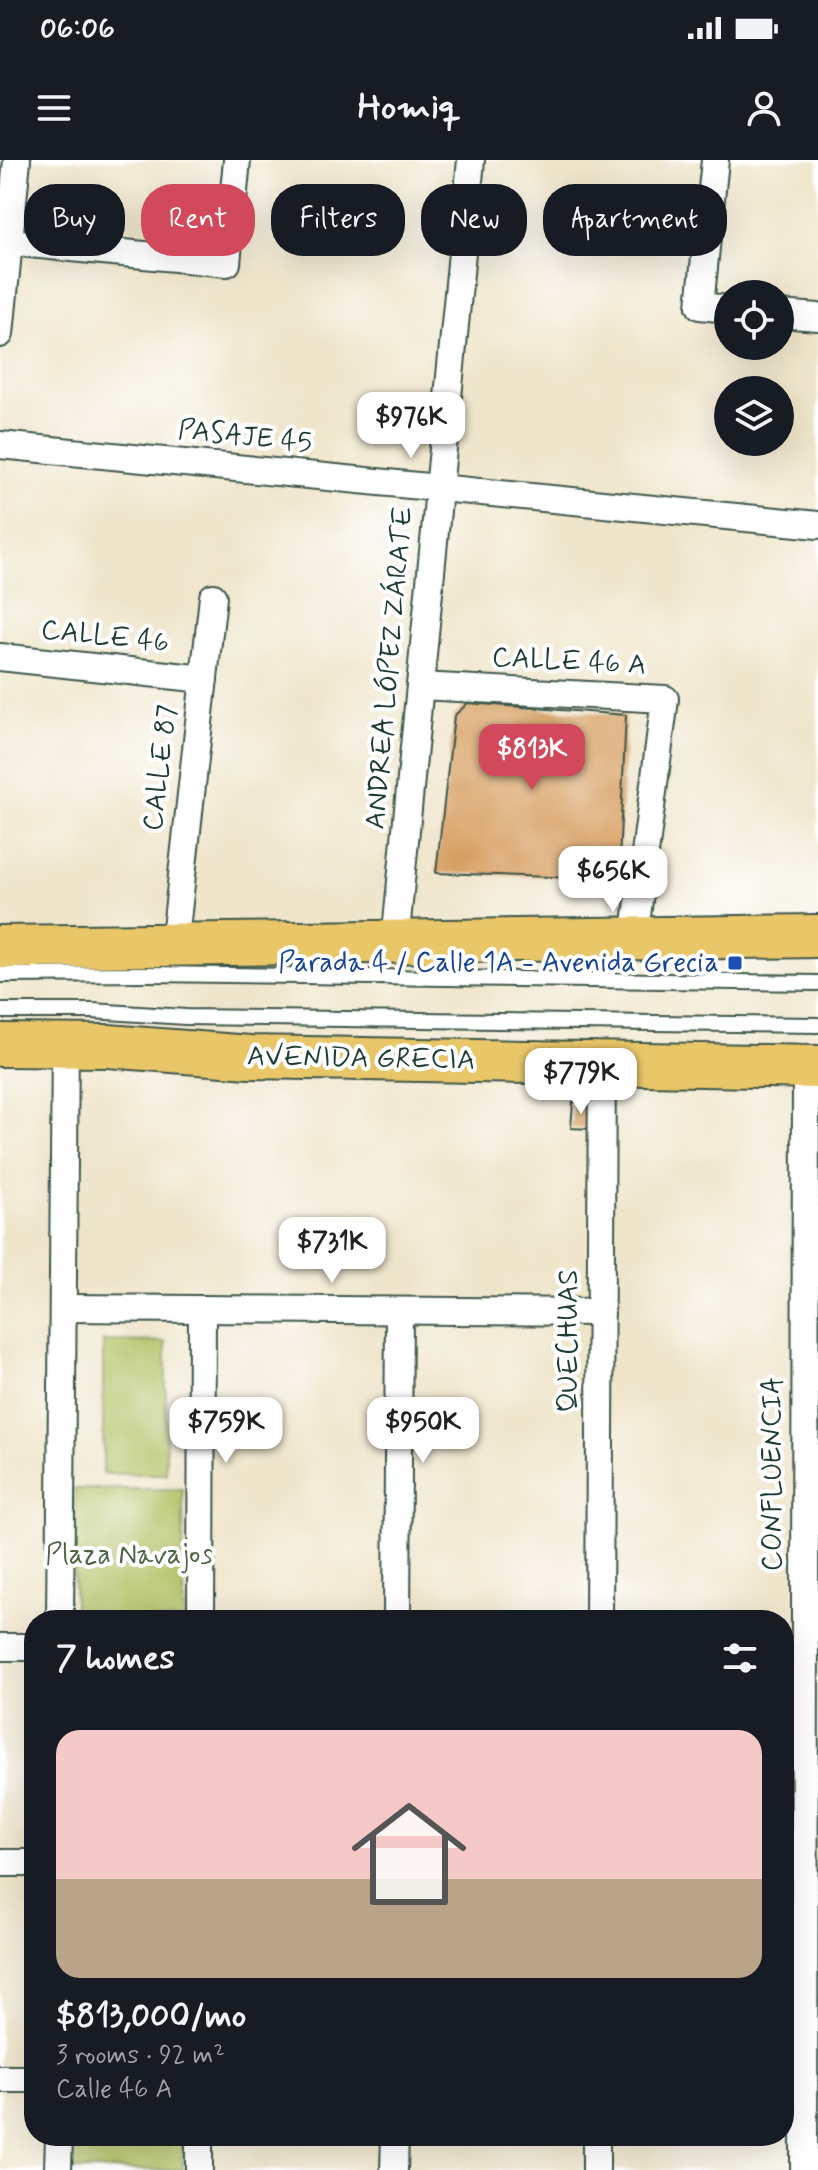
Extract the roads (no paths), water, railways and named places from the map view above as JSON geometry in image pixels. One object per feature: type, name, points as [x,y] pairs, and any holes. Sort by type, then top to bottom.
[{"type":"main road","points":[[0,947],[174,939],[386,943],[818,936]]},
{"type":"main road","name":"AVENIDA GRECIA","points":[[0,1045],[65,1044],[250,1057],[812,1067]]},
{"type":"street","points":[[0,334],[17,160]]},
{"type":"street","points":[[9,242],[227,263],[237,160]]},
{"type":"street","name":"ANDREA LÓPEZ ZÁRATE","points":[[386,943],[420,686],[471,160]]},
{"type":"street","points":[[714,308],[700,306],[715,160]]},
{"type":"street","points":[[794,315],[818,317]]},
{"type":"street","name":"PASAJE 45","points":[[0,445],[818,525]]},
{"type":"street","name":"CALLE 87","points":[[174,939],[213,597]]},
{"type":"street","name":"CALLE 46","points":[[0,657],[204,679]]},
{"type":"street","name":"CALLE 46 A","points":[[420,686],[665,699],[634,939]]},
{"type":"street","points":[[60,1610],[65,1044]]},
{"type":"street","name":"QUECHUAS","points":[[599,1610],[602,1063]]},
{"type":"street","name":"CONFLUENCIA","points":[[804,2170],[802,1867],[812,1067]]},
{"type":"street","points":[[63,1308],[601,1312]]},
{"type":"street","points":[[201,1610],[202,1309]]},
{"type":"street","points":[[397,1610],[399,1311]]},
{"type":"street","points":[[0,1647],[24,1647]]},
{"type":"street","points":[[0,1863],[24,1863]]},
{"type":"street","points":[[0,2079],[24,2079]]},
{"type":"street","points":[[58,2170],[59,2146]]},
{"type":"street","points":[[199,2146],[199,2170]]},
{"type":"street","points":[[394,2170],[395,2146]]},
{"type":"street","points":[[596,2146],[596,2170]]},
{"type":"lane","points":[[0,931],[174,939]]},
{"type":"lane","points":[[0,975],[818,983]]},
{"type":"lane","points":[[0,1011],[92,1011],[186,1017],[818,1025]]},
{"type":"place","name":"Parada 4 / Calle 1A - Avenida Grecia","points":[[735,963]]},
{"type":"park label","name":"Plaza Navajos","points":[[129,1555]]}]
